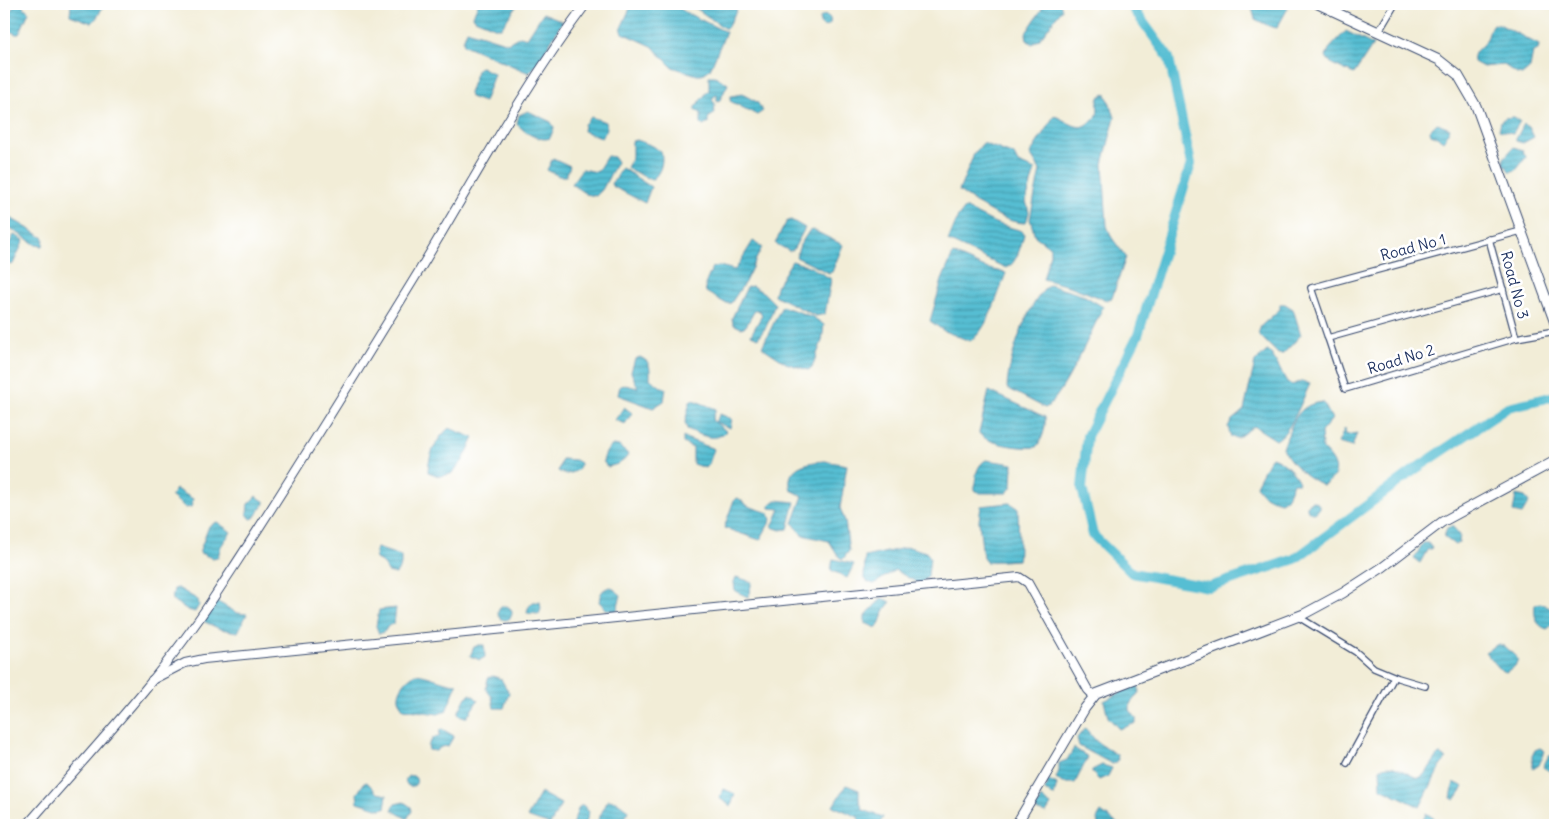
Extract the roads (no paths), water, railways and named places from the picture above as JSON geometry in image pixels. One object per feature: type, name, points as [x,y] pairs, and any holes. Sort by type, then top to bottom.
[{"type":"main road","points":[[27,825],[152,680],[213,599],[415,277],[500,133],[554,47],[586,4]]},
{"type":"main road","points":[[1318,4],[1439,60],[1458,75],[1476,106],[1555,323]]},
{"type":"main road","points":[[1016,825],[1094,696],[1297,616],[1343,593],[1383,567],[1442,522],[1555,461]]},
{"type":"main road","points":[[152,680],[185,663],[204,659],[1019,577],[1028,583],[1088,690],[1094,696]]},
{"type":"street","points":[[1379,31],[1395,4]]},
{"type":"street","name":"Road No 1","points":[[1328,338],[1311,288],[1520,230]]},
{"type":"street","name":"Road No 3","points":[[1490,239],[1516,338]]},
{"type":"street","points":[[1328,338],[1503,289]]},
{"type":"street","points":[[1516,338],[1555,331]]},
{"type":"street","name":"Road No 2","points":[[1328,338],[1345,389],[1516,338]]},
{"type":"street","points":[[1297,616],[1356,652],[1374,668],[1425,686]]},
{"type":"street","points":[[1347,763],[1394,676]]},
{"type":"water","points":[[15,4],[23,6],[29,12],[19,34],[4,28],[4,21]]},
{"type":"water","points":[[71,4],[104,4],[92,23],[70,15]]},
{"type":"water","points":[[478,4],[518,4],[501,28],[497,28],[475,19],[473,16]]},
{"type":"water","points":[[632,4],[672,4],[726,32],[710,69],[702,75],[697,75],[672,67],[652,46],[623,33],[621,28]]},
{"type":"water","points":[[684,4],[740,4],[727,28],[724,28],[697,9]]},
{"type":"water","points":[[1040,4],[1060,4],[1062,9],[1039,40],[1032,44],[1027,40],[1026,33],[1042,9]]},
{"type":"water","points":[[1258,4],[1283,4],[1288,8],[1277,28],[1255,19],[1252,8]]},
{"type":"water","points":[[543,13],[563,21],[536,66],[529,73],[464,45],[463,41],[467,30],[508,43],[520,36],[527,38]]},
{"type":"water","points":[[825,15],[831,21],[825,27],[819,21]]},
{"type":"water","points":[[1493,24],[1501,25],[1539,45],[1538,50],[1533,52],[1530,68],[1522,75],[1517,74],[1504,65],[1483,67],[1474,62],[1474,55],[1484,43]]},
{"type":"water","points":[[1346,31],[1373,45],[1354,74],[1332,64],[1326,57],[1329,49]]},
{"type":"water","points":[[481,67],[494,74],[484,102],[470,97],[469,93],[478,68]]},
{"type":"water","points":[[709,76],[715,76],[728,84],[720,100],[717,101],[717,94],[712,99],[715,104],[714,114],[708,118],[708,123],[703,126],[701,124],[701,113],[695,110],[695,107],[709,90]]},
{"type":"water","points":[[742,94],[757,102],[763,111],[757,115],[730,101],[731,96]]},
{"type":"water","points":[[1106,94],[1115,117],[1103,164],[1107,226],[1112,238],[1126,257],[1112,298],[1106,300],[1072,287],[1043,279],[1050,247],[1035,236],[1030,219],[1040,170],[1030,154],[1054,116],[1075,126],[1084,126],[1096,117],[1099,98]]},
{"type":"water","points":[[528,111],[551,122],[554,128],[550,138],[541,139],[527,133],[519,126],[517,123],[519,115]]},
{"type":"water","points":[[591,117],[606,122],[607,129],[602,138],[583,131],[584,124]]},
{"type":"water","points":[[1514,117],[1520,121],[1513,133],[1499,130],[1501,121],[1505,118]]},
{"type":"water","points":[[1437,123],[1450,128],[1444,141],[1431,134],[1430,130]]},
{"type":"water","points":[[1524,124],[1529,127],[1534,137],[1523,143],[1516,141],[1516,139]]},
{"type":"water","points":[[637,140],[653,146],[661,152],[660,168],[657,175],[651,180],[627,168],[632,157],[632,141]]},
{"type":"water","points":[[983,143],[1014,155],[1018,163],[1035,170],[1026,201],[1029,212],[1026,223],[1008,220],[982,207],[959,191],[974,154]]},
{"type":"water","points":[[1514,147],[1522,150],[1526,157],[1517,169],[1510,172],[1504,164],[1504,158]]},
{"type":"water","points":[[607,156],[614,157],[617,162],[602,190],[596,196],[586,194],[571,184],[582,169],[597,172]]},
{"type":"water","points":[[553,158],[570,166],[566,176],[559,176],[547,170]]},
{"type":"water","points":[[622,168],[651,187],[645,203],[612,186],[611,183],[617,178],[618,172]]},
{"type":"water","points":[[965,208],[995,223],[1022,231],[1024,234],[1020,249],[1010,266],[1006,268],[948,241],[958,217]]},
{"type":"water","points":[[4,214],[44,238],[43,246],[36,245],[4,224]]},
{"type":"water","points":[[791,220],[805,228],[793,250],[789,251],[775,243],[787,221]]},
{"type":"water","points":[[813,230],[843,245],[832,272],[829,273],[796,257],[800,245],[809,231]]},
{"type":"water","points":[[14,235],[24,240],[11,265],[4,261],[4,253]]},
{"type":"water","points":[[753,241],[762,247],[745,282],[731,303],[725,303],[706,292],[705,285],[712,268],[719,266],[735,270]]},
{"type":"water","points":[[953,254],[985,268],[1006,273],[987,320],[982,329],[970,341],[944,331],[930,321],[942,280]]},
{"type":"water","points":[[792,261],[811,267],[831,279],[825,314],[816,316],[774,295],[776,287]]},
{"type":"water","points":[[1049,285],[1085,296],[1103,307],[1060,392],[1045,408],[1007,388],[1015,348],[1026,318],[1041,293]]},
{"type":"water","points":[[752,286],[764,293],[775,304],[766,327],[758,338],[751,335],[762,315],[760,311],[755,310],[746,326],[741,328],[733,324],[732,318],[747,287]]},
{"type":"water","points":[[1280,304],[1285,304],[1293,309],[1301,335],[1283,354],[1278,354],[1258,334],[1261,326],[1280,309]]},
{"type":"water","points":[[782,306],[813,317],[824,325],[822,341],[812,367],[808,370],[786,363],[762,347]]},
{"type":"water","points":[[1267,351],[1271,353],[1287,382],[1292,385],[1302,381],[1310,384],[1287,430],[1276,440],[1254,426],[1237,438],[1231,437],[1228,427],[1231,421],[1244,410],[1255,362]]},
{"type":"water","points":[[640,357],[649,365],[650,379],[661,387],[666,388],[664,401],[653,408],[618,395],[620,386],[625,385],[638,388],[631,372],[635,359]]},
{"type":"water","points":[[989,391],[1045,417],[1044,433],[1036,447],[997,443],[983,437],[979,433]]},
{"type":"water","points":[[693,400],[716,409],[712,420],[726,431],[722,435],[707,437],[687,429],[685,422],[690,402]]},
{"type":"water","points":[[1323,402],[1332,419],[1321,432],[1322,448],[1333,462],[1336,472],[1330,481],[1323,485],[1311,479],[1300,470],[1290,460],[1283,448],[1292,424],[1300,412],[1306,407]]},
{"type":"water","points":[[624,407],[632,413],[625,424],[615,420]]},
{"type":"water","points":[[720,414],[732,419],[730,428],[715,422]]},
{"type":"water","points":[[449,428],[474,438],[462,462],[451,474],[439,476],[428,472],[429,460],[437,443]]},
{"type":"water","points":[[1345,428],[1346,435],[1357,433],[1352,447],[1338,443]]},
{"type":"water","points":[[683,437],[714,449],[709,464],[705,468],[693,464],[693,448],[683,443]]},
{"type":"water","points":[[613,445],[619,446],[628,454],[622,462],[607,467],[603,461],[606,452]]},
{"type":"water","points":[[1272,457],[1288,467],[1299,483],[1293,483],[1286,499],[1281,502],[1273,500],[1260,492],[1256,485]]},
{"type":"water","points":[[562,459],[575,460],[580,463],[579,469],[568,474],[561,473],[558,471]]},
{"type":"water","points":[[986,460],[1013,464],[1012,486],[1007,493],[979,493],[975,490],[978,469]]},
{"type":"water","points":[[825,461],[847,465],[840,508],[845,521],[849,551],[843,559],[839,557],[829,541],[802,535],[793,523],[803,496],[791,490],[791,475],[805,464]]},
{"type":"water","points":[[176,489],[193,499],[191,507],[186,508],[171,496]]},
{"type":"water","points":[[1516,495],[1525,497],[1529,502],[1522,514],[1513,512]]},
{"type":"water","points":[[256,496],[265,502],[254,518],[251,519],[247,514],[248,504]]},
{"type":"water","points":[[738,498],[748,506],[769,513],[771,520],[760,540],[724,528],[734,500]]},
{"type":"water","points":[[776,500],[795,502],[788,529],[780,530],[772,527],[780,509],[770,508],[770,505]]},
{"type":"water","points":[[1311,501],[1315,501],[1319,507],[1315,513],[1311,513],[1307,509],[1307,505]]},
{"type":"water","points":[[1010,503],[1018,508],[1018,560],[986,562],[983,558],[979,521],[981,506]]},
{"type":"water","points":[[217,522],[231,532],[221,546],[218,557],[212,558],[200,553],[200,550],[209,526]]},
{"type":"water","points":[[1452,526],[1460,535],[1459,542],[1455,545],[1444,537],[1447,528]]},
{"type":"water","points":[[1423,543],[1428,543],[1432,548],[1427,550],[1420,563],[1414,559]]},
{"type":"water","points":[[909,547],[926,552],[930,557],[928,576],[921,585],[895,570],[874,584],[864,578],[865,557]]},
{"type":"water","points":[[377,548],[401,556],[401,565],[396,574],[388,572],[383,563],[376,559],[375,551]]},
{"type":"water","points":[[833,559],[854,564],[847,578],[831,570]]},
{"type":"water","points":[[736,577],[752,582],[748,597],[735,591],[734,582]]},
{"type":"water","points":[[611,587],[621,595],[617,610],[614,612],[606,609],[599,602],[602,592]]},
{"type":"water","points":[[178,588],[198,600],[199,605],[195,612],[172,600],[174,589]]},
{"type":"water","points":[[882,598],[891,602],[877,628],[865,623],[865,616]]},
{"type":"water","points":[[216,601],[237,613],[247,614],[238,632],[220,629],[203,621]]},
{"type":"water","points":[[533,602],[540,602],[541,609],[539,614],[527,613],[528,608]]},
{"type":"water","points":[[1541,603],[1555,611],[1555,623],[1547,629],[1540,625],[1535,616],[1535,604]]},
{"type":"water","points":[[502,606],[508,606],[512,613],[508,620],[502,620],[498,616],[498,610]]},
{"type":"water","points":[[396,608],[394,624],[388,626],[385,631],[379,634],[376,626],[379,610]]},
{"type":"water","points":[[1498,644],[1506,647],[1518,659],[1515,666],[1506,672],[1501,670],[1485,652]]},
{"type":"water","points":[[484,645],[485,657],[480,660],[470,656],[474,647]]},
{"type":"water","points":[[415,674],[457,684],[446,711],[438,714],[403,709],[400,704],[399,694],[403,685]]},
{"type":"water","points":[[493,676],[501,679],[509,693],[504,708],[494,708],[492,697],[486,689],[488,678]]},
{"type":"water","points":[[1133,686],[1138,686],[1140,691],[1130,704],[1130,710],[1136,718],[1136,723],[1119,729],[1108,717],[1104,701]]},
{"type":"water","points":[[471,694],[478,700],[467,717],[461,717],[458,713],[466,697]]},
{"type":"water","points":[[1085,728],[1097,742],[1117,755],[1116,763],[1112,764],[1079,746],[1077,738]]},
{"type":"water","points":[[442,729],[454,736],[448,746],[441,747],[436,751],[429,750],[428,746],[433,738],[439,737],[440,730]]},
{"type":"water","points":[[1074,748],[1088,757],[1075,783],[1062,783],[1056,778],[1059,771],[1059,763],[1067,760]]},
{"type":"water","points":[[1540,748],[1545,751],[1539,765],[1533,769],[1532,756],[1535,750]]},
{"type":"water","points":[[1439,754],[1447,759],[1441,765],[1420,807],[1381,788],[1380,769],[1390,766],[1419,778],[1425,774]]},
{"type":"water","points":[[1549,755],[1555,757],[1554,774],[1543,767]]},
{"type":"water","points":[[1102,765],[1112,768],[1108,776],[1099,780],[1092,773],[1092,770]]},
{"type":"water","points":[[411,775],[417,781],[411,787],[405,781]]},
{"type":"water","points":[[1049,780],[1057,784],[1054,796],[1044,790],[1048,785],[1046,781]]},
{"type":"water","points":[[367,782],[377,793],[387,795],[385,808],[380,809],[358,802],[357,794],[364,783]]},
{"type":"water","points":[[1454,782],[1464,787],[1455,800],[1451,798]]},
{"type":"water","points":[[846,785],[859,790],[859,800],[863,810],[883,817],[879,825],[861,825],[858,817],[833,806]]},
{"type":"water","points":[[724,789],[735,794],[731,806],[719,798]]},
{"type":"water","points":[[541,793],[561,804],[550,825],[527,817]]},
{"type":"water","points":[[1041,798],[1051,805],[1046,813],[1035,810]]},
{"type":"water","points":[[608,800],[616,801],[628,810],[624,822],[620,825],[603,825],[598,820]]},
{"type":"water","points":[[404,802],[411,807],[412,811],[407,819],[392,810],[395,804]]},
{"type":"water","points":[[583,805],[589,812],[585,825],[572,825],[579,807]]},
{"type":"water","points":[[1101,812],[1118,824],[1098,825],[1097,819]]},
{"type":"water","points":[[1426,813],[1438,821],[1436,825],[1416,825],[1419,821],[1423,821]]},
{"type":"waterway","points":[[1130,4],[1169,58],[1191,164],[1138,335],[1087,436],[1082,488],[1093,535],[1132,573],[1209,587],[1295,559],[1417,468],[1508,407],[1555,396]]}]
